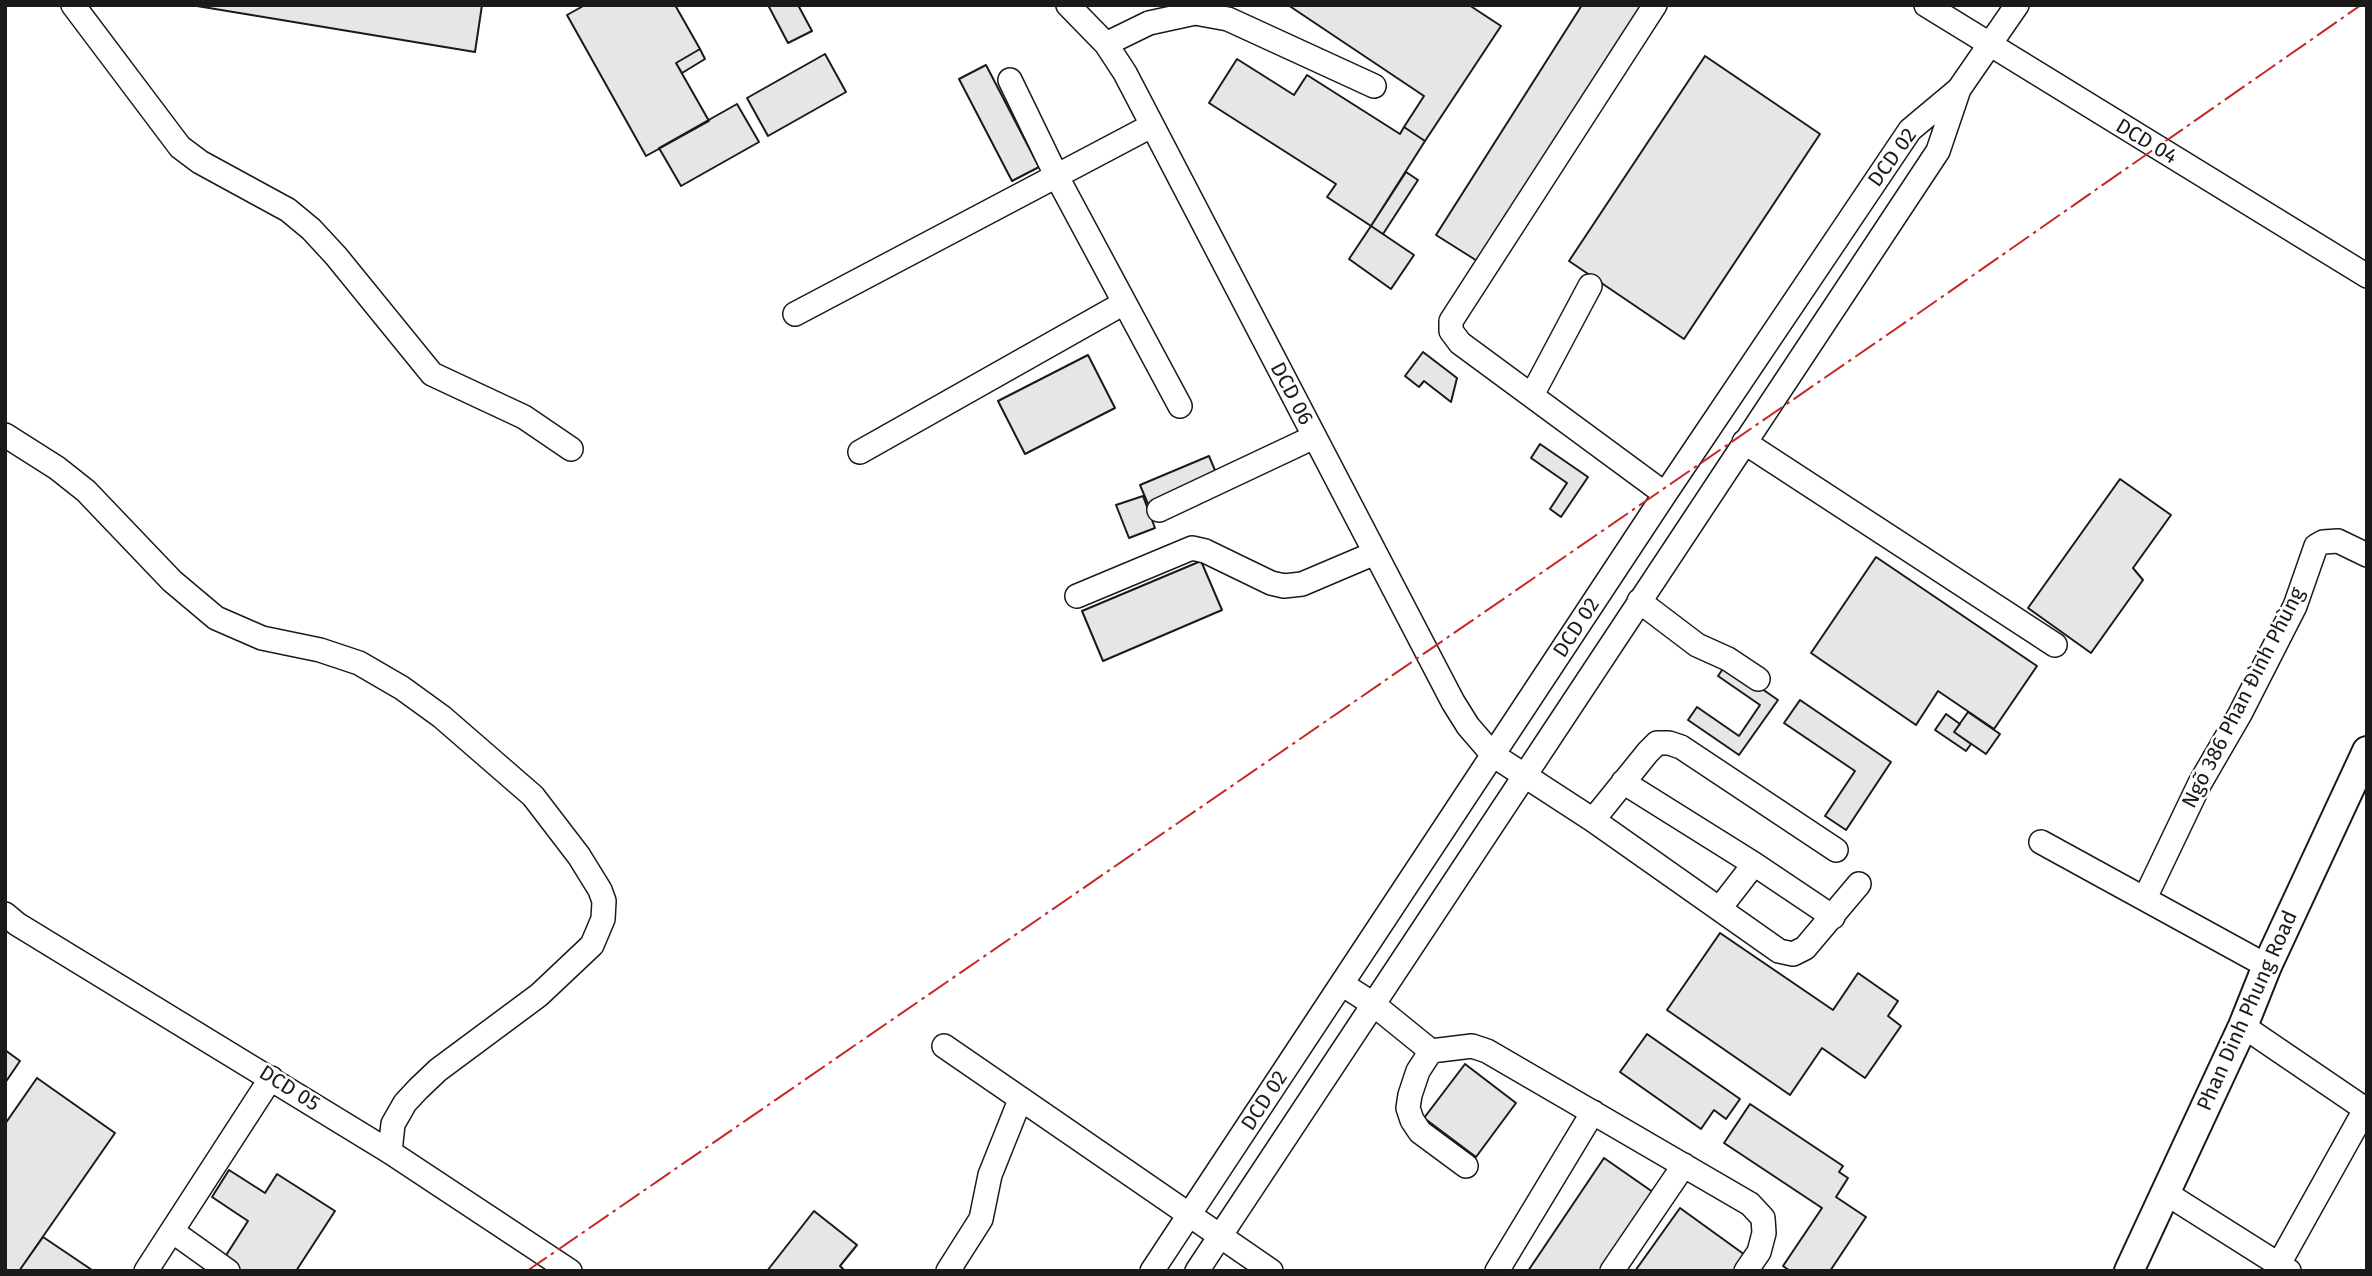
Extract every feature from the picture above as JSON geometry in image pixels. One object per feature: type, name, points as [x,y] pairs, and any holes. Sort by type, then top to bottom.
[{"type":"main road","name":"Phan Dinh Phung Road","points":[[2129,1271],[2367,751]]},
{"type":"street","points":[[73,5],[180,147],[200,162],[288,210],[311,229],[432,374],[524,417],[571,449]]},
{"type":"street","name":"DCD 06","points":[[1068,5],[1106,44],[1125,73],[1453,702],[1468,726],[1493,755],[1593,820],[1779,951],[1793,954],[1805,948],[1833,917]]},
{"type":"street","points":[[1655,5],[1451,321],[1451,331],[1460,343],[1665,494]]},
{"type":"street","name":"DCD 04","points":[[1926,5],[2367,276]]},
{"type":"street","points":[[1959,89],[2017,5]]},
{"type":"street","points":[[1106,44],[1167,17],[1232,12],[1374,86]]},
{"type":"street","points":[[1010,80],[1057,177],[1180,406]]},
{"type":"street","name":"DCD 02","points":[[1200,1270],[1524,774],[1938,151],[1959,89]]},
{"type":"street","name":"DCD 02","points":[[1152,1271],[1665,494],[1910,130],[1959,89]]},
{"type":"street","points":[[794,314],[1151,126]]},
{"type":"street","points":[[1532,395],[1590,286]]},
{"type":"street","points":[[860,452],[1124,303]]},
{"type":"street","points":[[5,435],[57,468],[86,491],[172,581],[216,618],[262,638],[320,650],[359,663],[402,688],[442,717],[533,796],[579,856],[600,890],[604,901],[603,919],[592,945],[539,995],[438,1070],[418,1089],[405,1103],[393,1124],[390,1152]]},
{"type":"street","points":[[1159,510],[1314,437]]},
{"type":"street","points":[[1744,443],[2054,645]]},
{"type":"street","name":"Ngõ 386 Phan Đình Phùng","points":[[2144,898],[2200,783],[2240,714],[2295,606],[2316,546],[2323,541],[2338,541],[2367,555]]},
{"type":"street","points":[[1077,596],[1192,548],[1205,551],[1271,583],[1284,586],[1302,584],[1375,553]]},
{"type":"street","points":[[1639,601],[1697,645],[1728,659],[1758,679]]},
{"type":"street","points":[[1593,820],[1657,743],[1669,743],[1681,747],[1836,850]]},
{"type":"street","points":[[1623,782],[1833,917],[1859,884]]},
{"type":"street","points":[[2041,842],[2267,966]]},
{"type":"street","points":[[1720,908],[1754,864]]},
{"type":"street","name":"DCD 05","points":[[5,914],[17,924],[390,1152],[570,1271]]},
{"type":"street","points":[[1342,984],[1373,1004],[1430,1051],[1472,1046],[1487,1051],[1750,1204],[1763,1218],[1764,1233],[1759,1252],[1746,1271]]},
{"type":"street","points":[[2164,1192],[2284,1267],[2366,1108],[2243,1026]]},
{"type":"street","points":[[944,1046],[1271,1271]]},
{"type":"street","points":[[1430,1051],[1418,1071],[1408,1108],[1420,1132],[1466,1167]]},
{"type":"street","points":[[146,1271],[271,1078]]},
{"type":"street","points":[[948,1271],[981,1219],[990,1175],[1020,1100]]},
{"type":"street","points":[[1497,1271],[1593,1112]]},
{"type":"street","points":[[1612,1271],[1684,1165]]},
{"type":"street","points":[[172,1231],[228,1271]]},
{"type":"street","points":[[1168,1247],[1200,1270]]},
{"type":"building","points":[[191,5],[482,5],[475,52]]},
{"type":"building","points":[[585,5],[675,5],[700,49],[676,63],[709,121],[646,156],[567,15]]},
{"type":"building","points":[[768,5],[798,5],[812,31],[788,43]]},
{"type":"building","points":[[1288,5],[1469,5],[1501,26],[1425,141],[1404,127],[1424,96]]},
{"type":"building","points":[[1582,5],[1645,5],[1482,264],[1436,235]]},
{"type":"building","points":[[700,49],[705,59],[682,73],[676,63]]},
{"type":"building","points":[[825,54],[846,92],[768,136],[747,98]]},
{"type":"building","points":[[1705,56],[1820,134],[1684,339],[1569,261]]},
{"type":"building","points":[[1237,59],[1294,95],[1307,75],[1400,134],[1404,127],[1425,141],[1371,226],[1327,197],[1336,184],[1209,103]]},
{"type":"building","points":[[986,65],[1039,167],[1012,181],[959,79]]},
{"type":"building","points":[[737,104],[759,142],[681,186],[659,148]]},
{"type":"building","points":[[1406,172],[1418,180],[1383,234],[1371,226]]},
{"type":"building","points":[[1371,226],[1414,255],[1391,289],[1349,259]]},
{"type":"building","points":[[1423,352],[1457,378],[1451,402],[1424,381],[1419,387],[1405,376]]},
{"type":"building","points":[[1088,355],[1115,408],[1025,454],[998,401]]},
{"type":"building","points":[[1540,444],[1588,477],[1561,517],[1550,509],[1567,483],[1531,458]]},
{"type":"building","points":[[1209,456],[1222,487],[1153,516],[1140,485]]},
{"type":"building","points":[[2120,479],[2171,515],[2133,568],[2143,580],[2091,653],[2028,608]]},
{"type":"building","points":[[1143,496],[1155,528],[1129,538],[1116,505]]},
{"type":"building","points":[[1876,557],[2037,666],[1994,729],[1938,691],[1916,725],[1811,653]]},
{"type":"building","points":[[1201,561],[1222,610],[1103,661],[1082,611]]},
{"type":"building","points":[[1726,664],[1778,700],[1739,755],[1688,720],[1697,707],[1739,736],[1760,705],[1718,676]]},
{"type":"building","points":[[1800,700],[1891,762],[1846,830],[1825,816],[1855,771],[1784,723]]},
{"type":"building","points":[[1968,712],[2000,734],[1986,754],[1954,732]]},
{"type":"building","points":[[1946,714],[1960,724],[1954,732],[1971,744],[1966,751],[1935,730]]},
{"type":"building","points":[[1720,933],[1833,1010],[1858,973],[1898,1001],[1888,1016],[1901,1026],[1865,1078],[1822,1048],[1790,1095],[1667,1010]]},
{"type":"building","points":[[1647,1034],[1740,1099],[1726,1119],[1714,1110],[1701,1129],[1620,1072]]},
{"type":"building","points":[[5,1050],[20,1061],[5,1083]]},
{"type":"building","points":[[1465,1064],[1516,1103],[1476,1157],[1424,1118]]},
{"type":"building","points":[[37,1078],[115,1133],[19,1271],[5,1271],[5,1124]]},
{"type":"building","points":[[1750,1104],[1843,1166],[1839,1172],[1848,1178],[1836,1197],[1866,1217],[1830,1271],[1790,1271],[1783,1266],[1822,1208],[1724,1143]]},
{"type":"building","points":[[1604,1158],[1660,1197],[1611,1271],[1528,1271]]},
{"type":"building","points":[[229,1170],[265,1193],[277,1174],[335,1211],[296,1271],[216,1271],[248,1221],[212,1197]]},
{"type":"building","points":[[1680,1208],[1752,1260],[1744,1271],[1635,1271]]},
{"type":"building","points":[[814,1211],[857,1245],[840,1266],[845,1271],[767,1271]]},
{"type":"building","points":[[43,1237],[92,1270],[92,1271],[19,1271]]},
{"type":"power","points":[[527,1271],[1916,315],[2361,5]]}]
